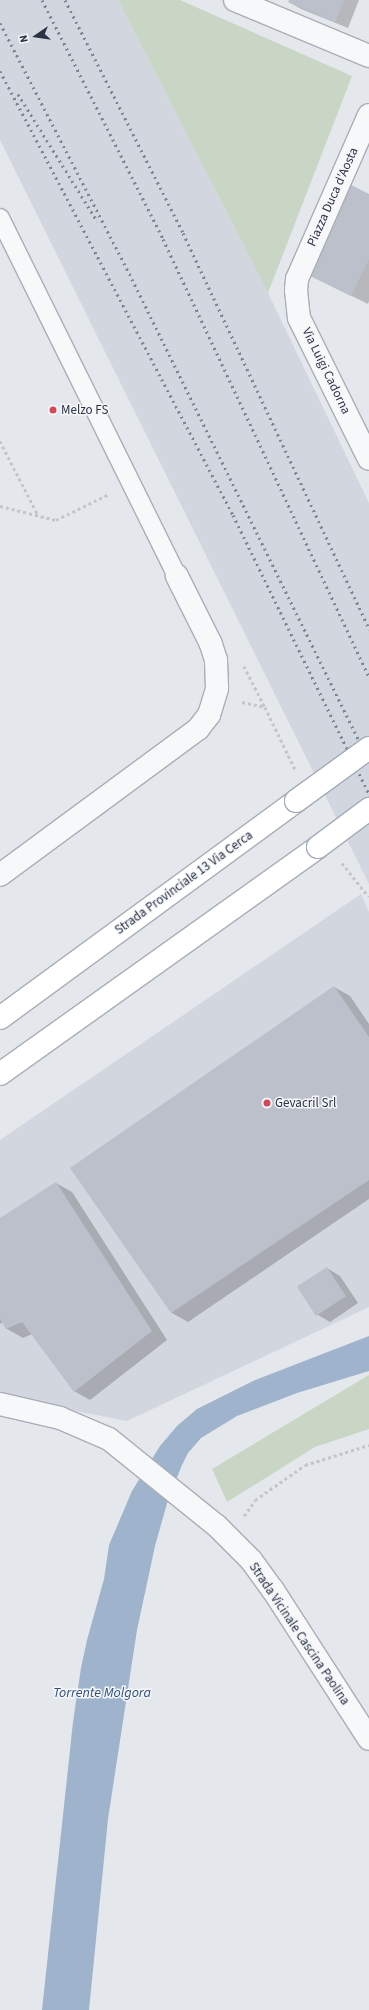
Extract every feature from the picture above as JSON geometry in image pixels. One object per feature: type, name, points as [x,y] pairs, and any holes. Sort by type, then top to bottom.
[{"type":"main road","name":"Strada Provinciale 13 Via Cerca","points":[[0,1018],[369,748]]},
{"type":"main road","points":[[0,1074],[369,809]]},
{"type":"street","points":[[235,0],[369,56]]},
{"type":"street","name":"Piazza Duca d'Aosta","points":[[297,279],[367,123]]},
{"type":"street","name":"Via Luigi Cadorna","points":[[297,279],[296,298],[300,318],[369,460]]},
{"type":"street","points":[[0,875],[198,729],[209,715],[217,688],[216,660],[210,642],[177,576]]},
{"type":"street","name":"Strada Vicinale Cascina Paolina","points":[[0,1404],[60,1418],[109,1439],[201,1513],[228,1537],[251,1560],[274,1590],[369,1739]]},
{"type":"lane","points":[[0,218],[177,576]]},
{"type":"path","points":[[0,441],[38,516]]},
{"type":"path","points":[[228,1537],[255,1500],[305,1465],[369,1445]]},
{"type":"shaded area","points":[[0,0],[118,0],[268,293],[369,503],[369,884],[0,140]]},
{"type":"shaded area","name":"Gevacril Srl","points":[[361,894],[369,912],[369,1307],[127,1421],[0,1396],[0,1140]]},
{"type":"green space","points":[[118,0],[180,0],[352,76],[268,293]]},
{"type":"green space","points":[[369,1375],[369,1429],[315,1447],[227,1502],[212,1469]]},
{"type":"water","name":"Torrente Molgora","points":[[369,1336],[369,1371],[297,1393],[237,1416],[201,1438],[188,1453],[182,1465],[168,1500],[155,1546],[137,1630],[108,1819],[89,2010],[42,2010],[73,1722],[81,1668],[104,1579],[109,1545],[132,1491],[160,1446],[177,1426],[197,1409],[253,1381]]},
{"type":"building","points":[[289,0],[344,0],[335,22],[288,2]]},
{"type":"building","points":[[347,183],[369,194],[369,259],[351,296],[304,273]]},
{"type":"building","name":"Gevacril Srl","points":[[334,986],[369,1037],[369,1180],[171,1313],[70,1168]]},
{"type":"building","points":[[56,1182],[152,1331],[74,1392],[22,1322],[6,1329],[0,1319],[0,1218]]},
{"type":"building","points":[[327,1267],[346,1296],[316,1316],[297,1287]]},
{"type":"railway","points":[[42,0],[163,239],[369,676]]},
{"type":"railway","points":[[65,0],[183,233],[369,629]]},
{"type":"railway","points":[[0,23],[132,279],[369,761]]},
{"type":"railway","points":[[0,71],[233,515],[369,794]]},
{"type":"railway","points":[[18,94],[97,221]]},
{"type":"place","name":"Melzo FS","points":[[53,410]]},
{"type":"place","name":"Gevacril Srl","points":[[267,1103]]}]
